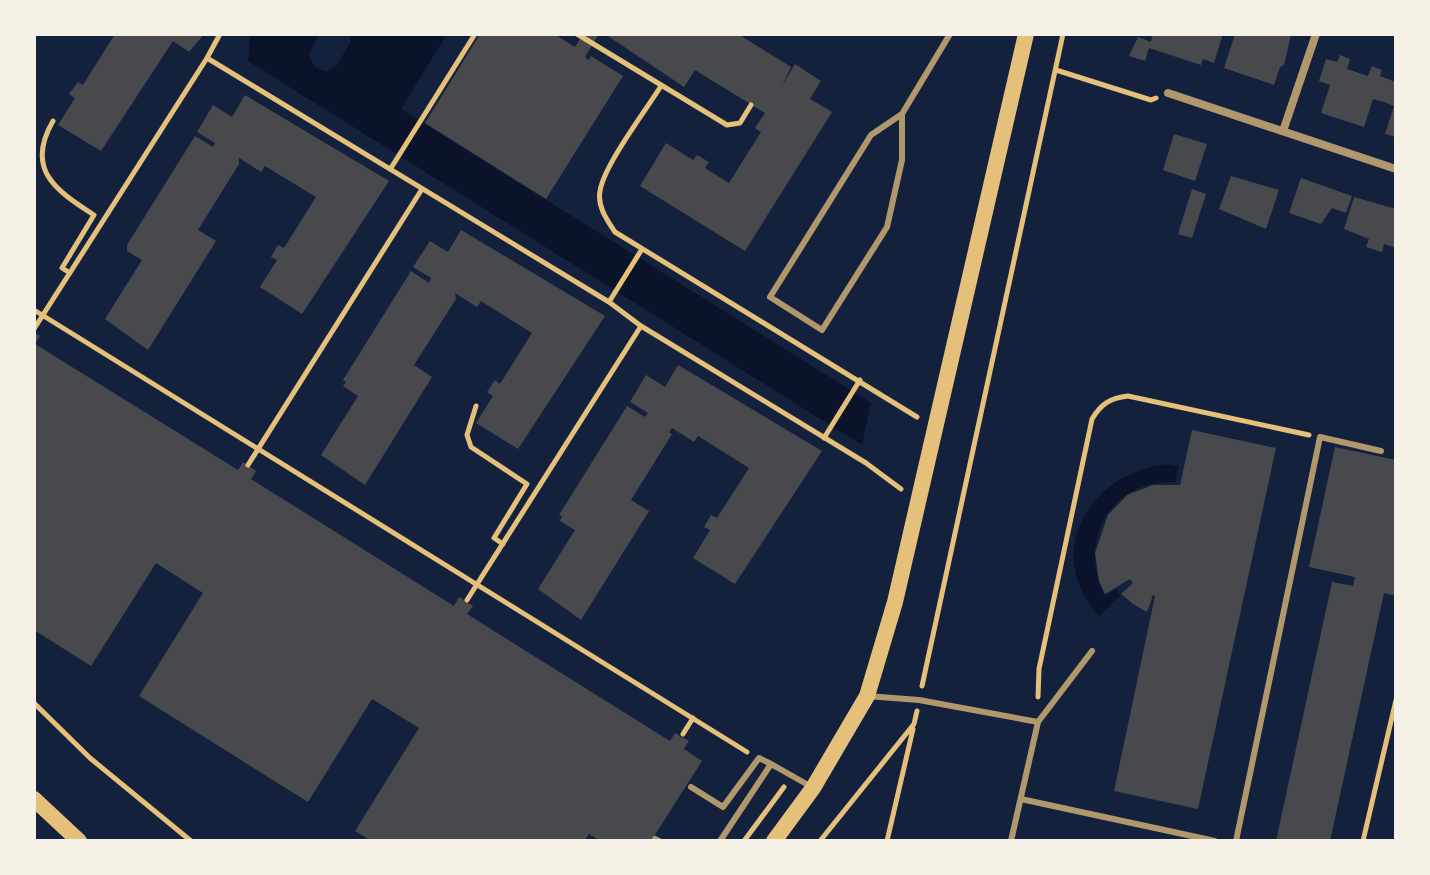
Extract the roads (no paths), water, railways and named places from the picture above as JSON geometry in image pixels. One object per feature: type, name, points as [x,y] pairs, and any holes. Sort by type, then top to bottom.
[{"type":"main road","points":[[774,841],[813,788],[867,696],[895,602],[1026,34]]},
{"type":"main road","points":[[34,799],[79,841]]},
{"type":"street","points":[[1283,131],[1316,34]]},
{"type":"street","points":[[1168,93],[1396,169]]},
{"type":"lane","points":[[902,114],[902,160],[887,227],[822,330],[770,297],[871,135],[902,114],[950,34]]},
{"type":"lane","points":[[1236,841],[1320,437],[1381,451]]},
{"type":"lane","points":[[1011,841],[1038,722],[1092,651]]},
{"type":"lane","points":[[867,696],[919,700],[1038,722]]},
{"type":"lane","points":[[691,787],[723,807],[759,758],[813,788]]},
{"type":"lane","points":[[720,841],[771,764]]},
{"type":"lane","points":[[1021,799],[1215,841]]},
{"type":"water","points":[[250,34],[319,34],[309,54],[314,66],[326,72],[337,65],[351,41],[349,34],[447,34],[401,109],[871,403],[862,445],[248,61]]},
{"type":"water","points":[[1169,464],[1179,466],[1175,482],[1152,484],[1133,491],[1117,502],[1106,517],[1098,535],[1095,555],[1097,575],[1105,596],[1116,589],[1120,596],[1099,616],[1082,592],[1074,567],[1075,542],[1083,519],[1097,499],[1117,482],[1141,470]]}]
